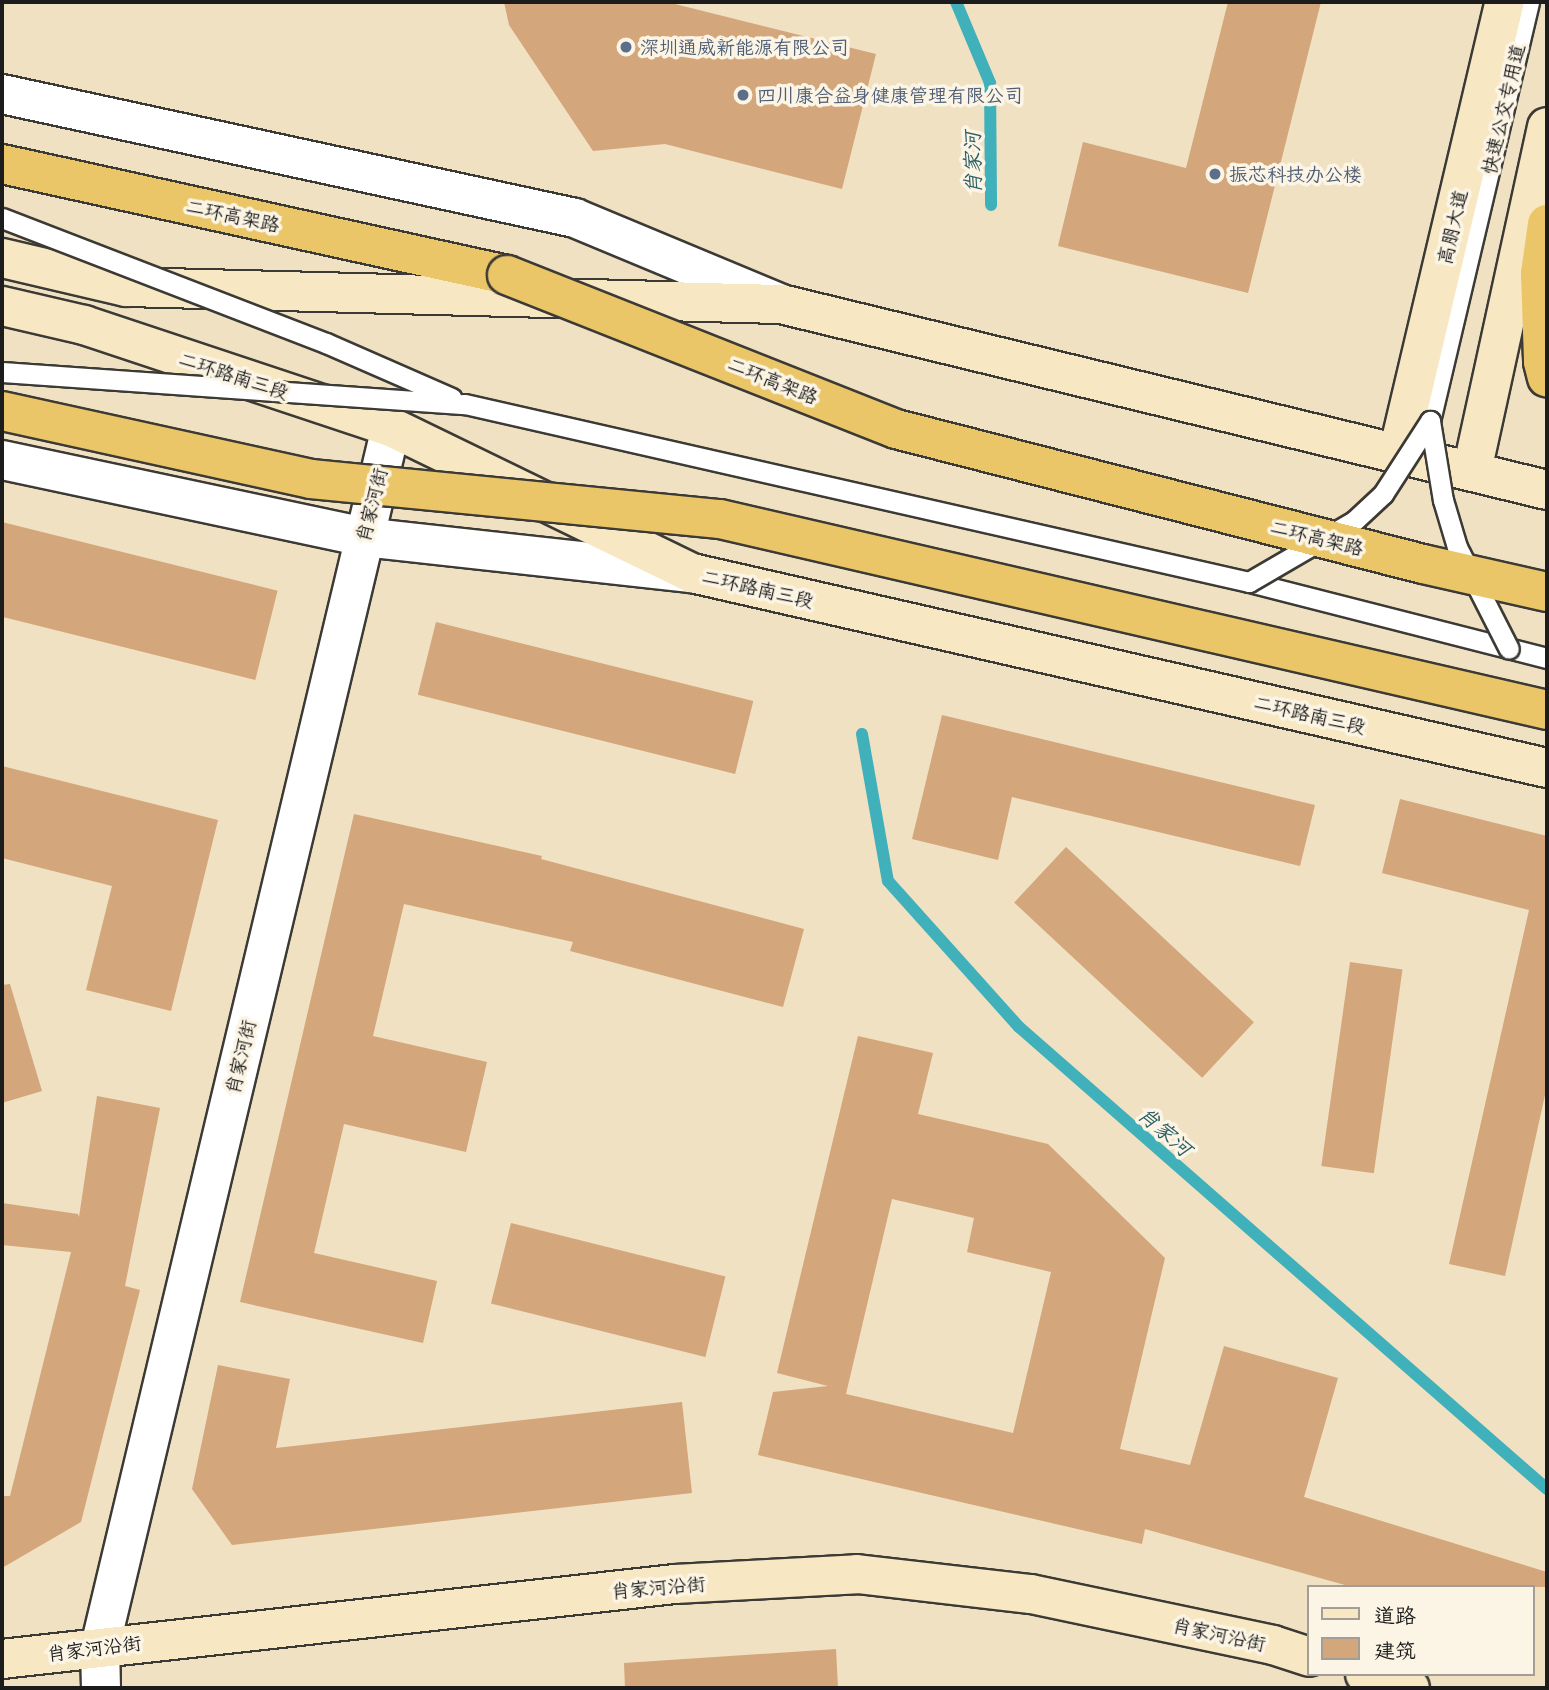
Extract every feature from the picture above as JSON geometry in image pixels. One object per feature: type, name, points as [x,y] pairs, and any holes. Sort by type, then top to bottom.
[{"type":"highway","name":"二环高架路","points":[[2,164],[507,275],[896,429],[1423,564],[1547,592]]},
{"type":"highway","points":[[1547,224],[1540,274],[1542,362],[1547,378]]},
{"type":"highway","points":[[2,411],[311,479],[720,519],[1547,710]]},
{"type":"main road","name":"高朋大道","points":[[1398,453],[1505,2]]},
{"type":"main road","points":[[1472,471],[1547,127]]},
{"type":"main road","points":[[2,258],[126,287],[781,304],[1547,490]]},
{"type":"main road","name":"二环路南三段","points":[[2,306],[83,325],[391,427],[692,573],[1547,768]]},
{"type":"main road","name":"肖家河沿街","points":[[2,1659],[675,1584],[857,1574],[1031,1594],[1273,1645],[1308,1657]]},
{"type":"main road","points":[[1371,1676],[1410,1688]]},
{"type":"street","points":[[2,94],[575,218],[781,304]]},
{"type":"street","name":"肖家河街","points":[[101,1688],[100,1647],[391,427]]},
{"type":"street","points":[[2,460],[363,537],[692,573]]},
{"type":"lane","name":"快速公交专用道","points":[[1430,421],[1529,2]]},
{"type":"lane","points":[[2,218],[326,343],[466,404]]},
{"type":"lane","points":[[2,372],[466,404],[1249,582],[1547,658]]},
{"type":"lane","points":[[1249,582],[1354,521],[1383,494],[1430,421]]},
{"type":"lane","points":[[1430,421],[1443,500],[1457,547],[1509,649]]},
{"type":"building","points":[[504,2],[667,2],[876,54],[842,189],[665,144],[593,151],[509,25]]},
{"type":"building","points":[[1228,2],[1321,2],[1248,293],[1058,246],[1083,142],[1186,168]]},
{"type":"building","points":[[2,522],[278,591],[255,680],[2,617]]},
{"type":"building","points":[[436,622],[753,701],[735,774],[418,695]]},
{"type":"building","points":[[942,715],[1315,805],[1300,866],[1012,797],[998,860],[912,839]]},
{"type":"building","points":[[2,766],[218,820],[171,1011],[86,990],[112,886],[2,858]]},
{"type":"building","points":[[1400,799],[1547,836],[1547,1086],[1505,1276],[1449,1264],[1529,910],[1382,873]]},
{"type":"building","points":[[354,814],[542,856],[541,859],[804,929],[783,1007],[570,951],[573,942],[404,904],[373,1036],[487,1062],[466,1152],[344,1124],[314,1253],[437,1281],[423,1343],[240,1302]]},
{"type":"building","points":[[1066,847],[1254,1022],[1202,1078],[1014,903]]},
{"type":"building","points":[[1350,962],[1402,969],[1374,1173],[1321,1166]]},
{"type":"building","points":[[10,984],[42,1091],[2,1103],[2,985]]},
{"type":"building","points":[[858,1036],[933,1053],[918,1114],[1048,1144],[1165,1258],[1120,1449],[1190,1465],[1224,1346],[1338,1378],[1304,1497],[1547,1572],[1547,1587],[1345,1585],[1145,1529],[1142,1544],[758,1455],[773,1392],[828,1386],[777,1373]],"holes":[[[892,1199],[974,1218],[967,1252],[1051,1272],[1013,1433],[846,1394]]]},
{"type":"building","points":[[97,1096],[160,1108],[125,1286],[140,1290],[81,1522],[2,1568],[2,1496],[10,1496],[71,1252],[2,1245],[2,1203],[78,1214],[79,1217]]},
{"type":"building","points":[[511,1223],[725,1276],[705,1357],[491,1304]]},
{"type":"building","points":[[218,1365],[290,1379],[276,1448],[682,1402],[692,1493],[232,1545],[192,1489]]},
{"type":"building","points":[[836,1649],[838,1688],[625,1688],[624,1663]]},
{"type":"waterway","name":"肖家河","points":[[956,2],[990,83],[991,205]]},
{"type":"waterway","name":"肖家河","points":[[862,734],[888,881],[1019,1027],[1547,1489]]},
{"type":"place","name":"深圳通威新能源有限公司","points":[[626,47]]},
{"type":"place","name":"四川康合益身健康管理有限公司","points":[[743,95]]},
{"type":"place","name":"振芯科技办公楼","points":[[1215,174]]}]
